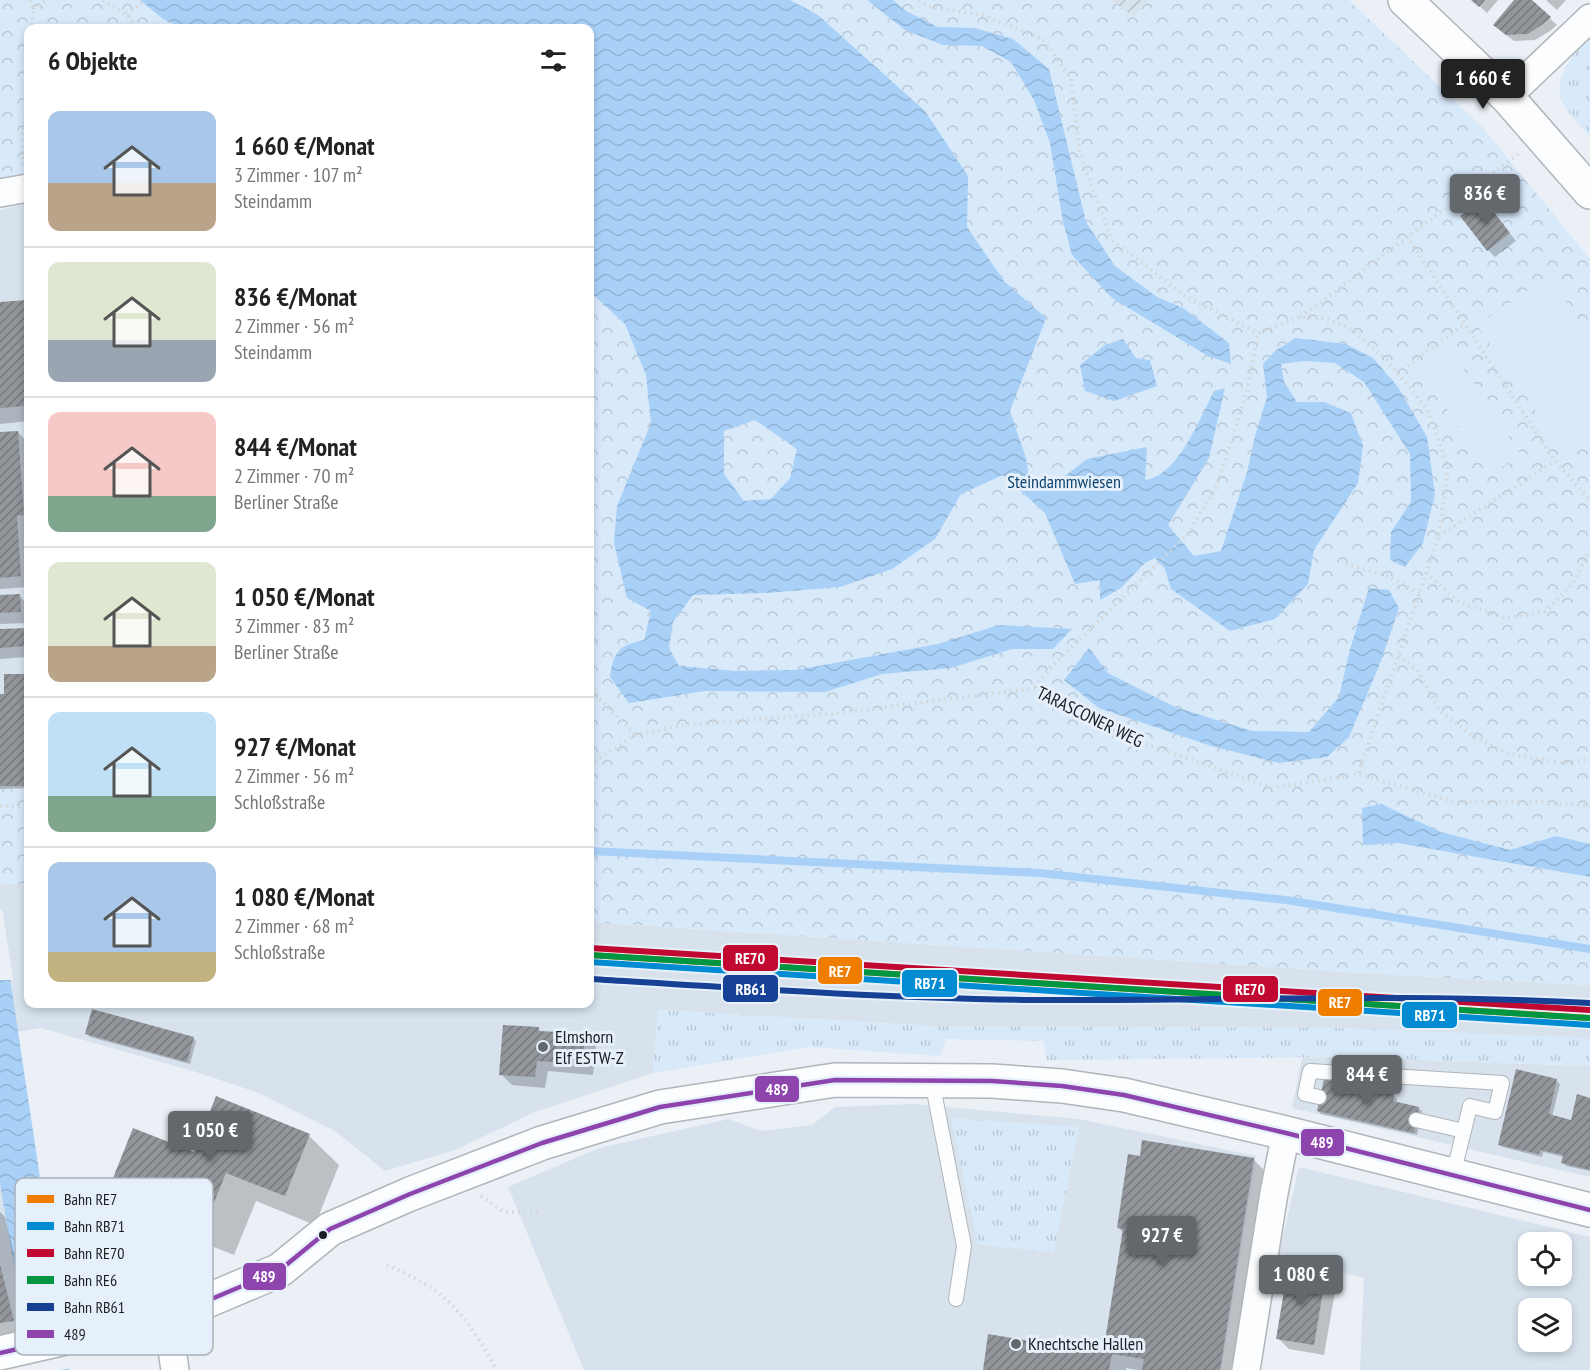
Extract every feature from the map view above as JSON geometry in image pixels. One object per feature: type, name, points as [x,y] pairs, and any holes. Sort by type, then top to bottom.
[{"type":"main road","points":[[1405,0],[1507,97],[1590,192]]},
{"type":"main road","points":[[213,1298],[280,1270],[330,1229],[410,1194],[542,1143],[660,1107],[835,1080],[992,1081],[1124,1095],[1286,1133],[1590,1210]]},
{"type":"street","points":[[1507,97],[1590,18]]},
{"type":"street","points":[[1246,1370],[1274,1193],[1286,1133]]},
{"type":"street","points":[[173,1355],[175,1370]]},
{"type":"lane","points":[[1319,1097],[1305,1094],[1310,1071],[1502,1083],[1495,1112],[1470,1106],[1453,1175]]},
{"type":"lane","points":[[932,1081],[964,1246],[956,1299]]},
{"type":"lane","points":[[1416,1120],[1464,1131]]},
{"type":"path","points":[[30,0],[33,8],[32,24]]},
{"type":"path","points":[[33,8],[47,0]]},
{"type":"path","points":[[103,0],[127,15],[135,24]]},
{"type":"path","points":[[127,15],[144,0]]},
{"type":"path","points":[[919,0],[928,6],[982,15],[1043,39],[1071,78],[1080,155],[1112,240],[1185,297],[1258,333],[1301,317],[1518,154]]},
{"type":"path","points":[[17,190],[24,127]]},
{"type":"path","points":[[1407,236],[1555,461],[1590,500]]},
{"type":"path","points":[[1301,317],[1324,318],[1348,327],[1388,361],[1428,410],[1448,467],[1439,536],[1358,774]]},
{"type":"path","points":[[1398,373],[1466,323]]},
{"type":"path","points":[[1035,688],[1051,667],[1187,535],[1216,488],[1247,392],[1258,333]]},
{"type":"path","points":[[1439,536],[1555,461]]},
{"type":"path","points":[[1426,573],[1459,602],[1505,618],[1546,611],[1573,583],[1590,549]]},
{"type":"path","points":[[1347,564],[1388,576],[1420,594]]},
{"type":"path","points":[[1399,655],[1418,671],[1439,710],[1474,736],[1506,753],[1562,763],[1590,759]]},
{"type":"path","name":"TARASCONER WEG","points":[[594,762],[635,735],[682,725],[838,713],[1035,688],[1128,738],[1273,788],[1358,774],[1454,802],[1542,802],[1590,806]]},
{"type":"path","points":[[594,691],[635,735]]},
{"type":"path","points":[[0,806],[24,807]]},
{"type":"path","points":[[481,1196],[504,1212],[541,1212]]},
{"type":"path","points":[[387,1264],[435,1290],[446,1299],[481,1341],[497,1370]]},
{"type":"shaded area","points":[[1111,0],[1149,0],[1134,17]]},
{"type":"shaded area","points":[[24,204],[24,790],[0,789],[0,210]]},
{"type":"shaded area","points":[[0,883],[24,885],[24,1008],[594,1008],[594,922],[1378,974],[1590,985],[1590,1039],[1338,1028],[932,1026],[658,1010],[653,1073],[535,1112],[455,1150],[385,1171],[335,1131],[259,1093],[193,1071],[41,1028],[17,1032],[0,912]]},
{"type":"shaded area","points":[[1336,1057],[1590,1066],[1590,1177],[1292,1108],[1302,1058]]},
{"type":"shaded area","points":[[913,1104],[1079,1119],[1256,1156],[1221,1370],[584,1370],[508,1187],[599,1148],[729,1119],[760,1131],[812,1125],[835,1107]]},
{"type":"shaded area","points":[[1299,1167],[1569,1232],[1518,1232],[1518,1286],[1572,1286],[1572,1233],[1590,1237],[1590,1370],[1360,1370],[1364,1278],[1278,1258]]},
{"type":"shaded area","points":[[0,1184],[15,1268],[15,1320],[0,1323]]},
{"type":"green space","name":"Steindammwiesen","points":[[0,0],[1111,0],[1134,17],[1149,0],[1349,0],[1483,128],[1590,259],[1590,985],[1378,974],[594,922],[594,24],[24,24],[24,175],[0,181]]},
{"type":"green space","points":[[1590,34],[1590,137],[1564,106],[1560,88],[1561,79],[1569,62]]},
{"type":"green space","points":[[1549,276],[1590,336],[1590,439],[1566,455],[1477,325]]},
{"type":"green space","points":[[1450,348],[1521,455],[1490,475],[1420,368]]},
{"type":"green space","points":[[0,789],[24,790],[24,885],[0,883]]},
{"type":"green space","points":[[658,1010],[932,1026],[1338,1028],[1566,1037],[1590,1039],[1590,1066],[1336,1057],[1047,1060],[1043,1041],[946,1039],[940,1056],[808,1047],[653,1073]]},
{"type":"green space","points":[[951,1118],[1079,1127],[1054,1252],[978,1245]]},
{"type":"water","points":[[140,0],[790,0],[818,15],[925,111],[968,176],[967,227],[1004,281],[1046,318],[1010,411],[1026,458],[1029,478],[1048,489],[1087,459],[1147,447],[1145,480],[1157,476],[1168,468],[1187,444],[1214,391],[1225,388],[1209,458],[1168,525],[1194,556],[1221,551],[1247,472],[1267,397],[1263,364],[1275,351],[1296,338],[1346,344],[1373,358],[1398,387],[1427,437],[1435,494],[1423,543],[1405,567],[1390,560],[1391,532],[1411,502],[1410,454],[1364,382],[1335,363],[1305,361],[1281,364],[1284,382],[1297,402],[1324,402],[1351,413],[1363,446],[1358,483],[1314,550],[1308,584],[1275,619],[1230,631],[1171,589],[1165,569],[1155,558],[1145,563],[1121,588],[1100,600],[1100,580],[1075,584],[1045,513],[1003,475],[961,494],[935,539],[892,569],[840,587],[767,593],[693,595],[673,622],[669,648],[679,666],[736,671],[796,670],[938,644],[999,625],[1072,629],[1053,649],[1012,649],[951,668],[882,674],[825,692],[705,691],[629,703],[610,677],[611,668],[615,656],[623,647],[644,640],[651,611],[627,598],[614,543],[617,506],[651,423],[646,375],[625,324],[594,296],[594,24],[174,24],[163,19]],"holes":[[[755,420],[797,449],[790,478],[771,499],[744,501],[724,474],[724,431]]]},
{"type":"water","points":[[867,0],[893,0],[904,10],[938,27],[975,28],[1013,39],[1049,69],[1086,222],[1115,266],[1157,297],[1183,308],[1229,343],[1231,364],[1208,356],[1112,298],[1072,255],[1063,222],[1050,143],[1034,100],[1011,62],[982,46],[943,45],[905,30]]},
{"type":"water","points":[[1123,339],[1136,358],[1150,360],[1157,386],[1114,401],[1085,391],[1080,365],[1105,345]]},
{"type":"water","points":[[1369,588],[1389,590],[1399,608],[1381,661],[1349,737],[1327,757],[1279,763],[1211,746],[1099,708],[1064,680],[1089,648],[1108,673],[1175,707],[1252,731],[1309,732],[1339,697],[1350,649]]},
{"type":"water","points":[[1381,804],[1441,832],[1510,850],[1556,836],[1590,844],[1590,877],[1398,843],[1363,845],[1362,808]]},
{"type":"water","points":[[0,912],[40,1178],[15,1178],[15,1271],[0,1184]]},
{"type":"water","points":[[29,1355],[67,1355],[69,1370],[32,1370]]},
{"type":"pier","points":[[0,909],[3,912],[13,980],[0,980]]},
{"type":"pier","points":[[27,1355],[70,1355],[72,1368],[29,1370]]},
{"type":"building","points":[[1471,0],[1485,0],[1479,7]]},
{"type":"building","points":[[1514,0],[1532,0],[1551,17],[1528,34],[1506,35],[1493,25]]},
{"type":"building","points":[[1483,198],[1510,233],[1487,251],[1460,216]]},
{"type":"building","points":[[24,300],[24,406],[0,408],[0,302]]},
{"type":"building","points":[[18,431],[24,515],[17,516],[21,576],[0,578],[0,432]]},
{"type":"building","points":[[20,594],[21,612],[0,613],[0,595]]},
{"type":"building","points":[[24,628],[24,646],[0,648],[0,629]]},
{"type":"building","points":[[4,674],[24,674],[24,786],[0,786],[0,694],[4,694]]},
{"type":"building","points":[[92,1009],[194,1037],[187,1062],[85,1034]]},
{"type":"building","name":"Elmshorn Elf ESTW-Z","points":[[503,1025],[539,1027],[538,1031],[585,1033],[583,1064],[537,1061],[535,1077],[499,1075]]},
{"type":"building","points":[[1516,1069],[1557,1079],[1549,1114],[1571,1120],[1577,1094],[1590,1098],[1590,1170],[1561,1163],[1563,1155],[1540,1150],[1539,1154],[1498,1145]]},
{"type":"building","points":[[1324,1079],[1394,1094],[1393,1101],[1419,1107],[1414,1133],[1317,1111]]},
{"type":"building","points":[[216,1096],[310,1134],[285,1196],[226,1173],[213,1205],[213,1178],[113,1178],[133,1128],[194,1152]]},
{"type":"building","points":[[1142,1140],[1254,1158],[1220,1370],[1142,1370],[1144,1359],[1112,1354],[1109,1370],[983,1370],[988,1334],[1103,1353],[1123,1229],[1117,1228],[1128,1154],[1140,1156]]},
{"type":"building","points":[[0,1264],[14,1321],[0,1323]]},
{"type":"building","points":[[1288,1267],[1326,1273],[1314,1345],[1276,1339]]},
{"type":"waterway","points":[[594,851],[1040,873],[1286,900],[1590,949]]},
{"type":"rail line","name":"RE70","points":[[594,948],[1590,1010]]},
{"type":"rail line","name":"RE7","points":[[594,955],[1590,1018]]},
{"type":"rail line","name":"RE6","points":[[594,955],[1589,1018]]},
{"type":"rail line","name":"RB71","points":[[594,962],[1590,1025]]},
{"type":"rail line","name":"RB61","points":[[594,979],[977,999],[1450,998],[1590,1003]]},
{"type":"transit line","name":"489","points":[[213,1298],[280,1270],[330,1229],[410,1194],[542,1143],[660,1107],[835,1080],[992,1081],[1062,1086],[1124,1095],[1286,1133],[1590,1210]]},
{"type":"transit line","name":"489","points":[[0,1353],[15,1350]]},
{"type":"place","name":"Elmshorn Elf ESTW-Z","points":[[543,1047]]},
{"type":"place","name":"Knechtsche Hallen","points":[[1016,1344]]}]
